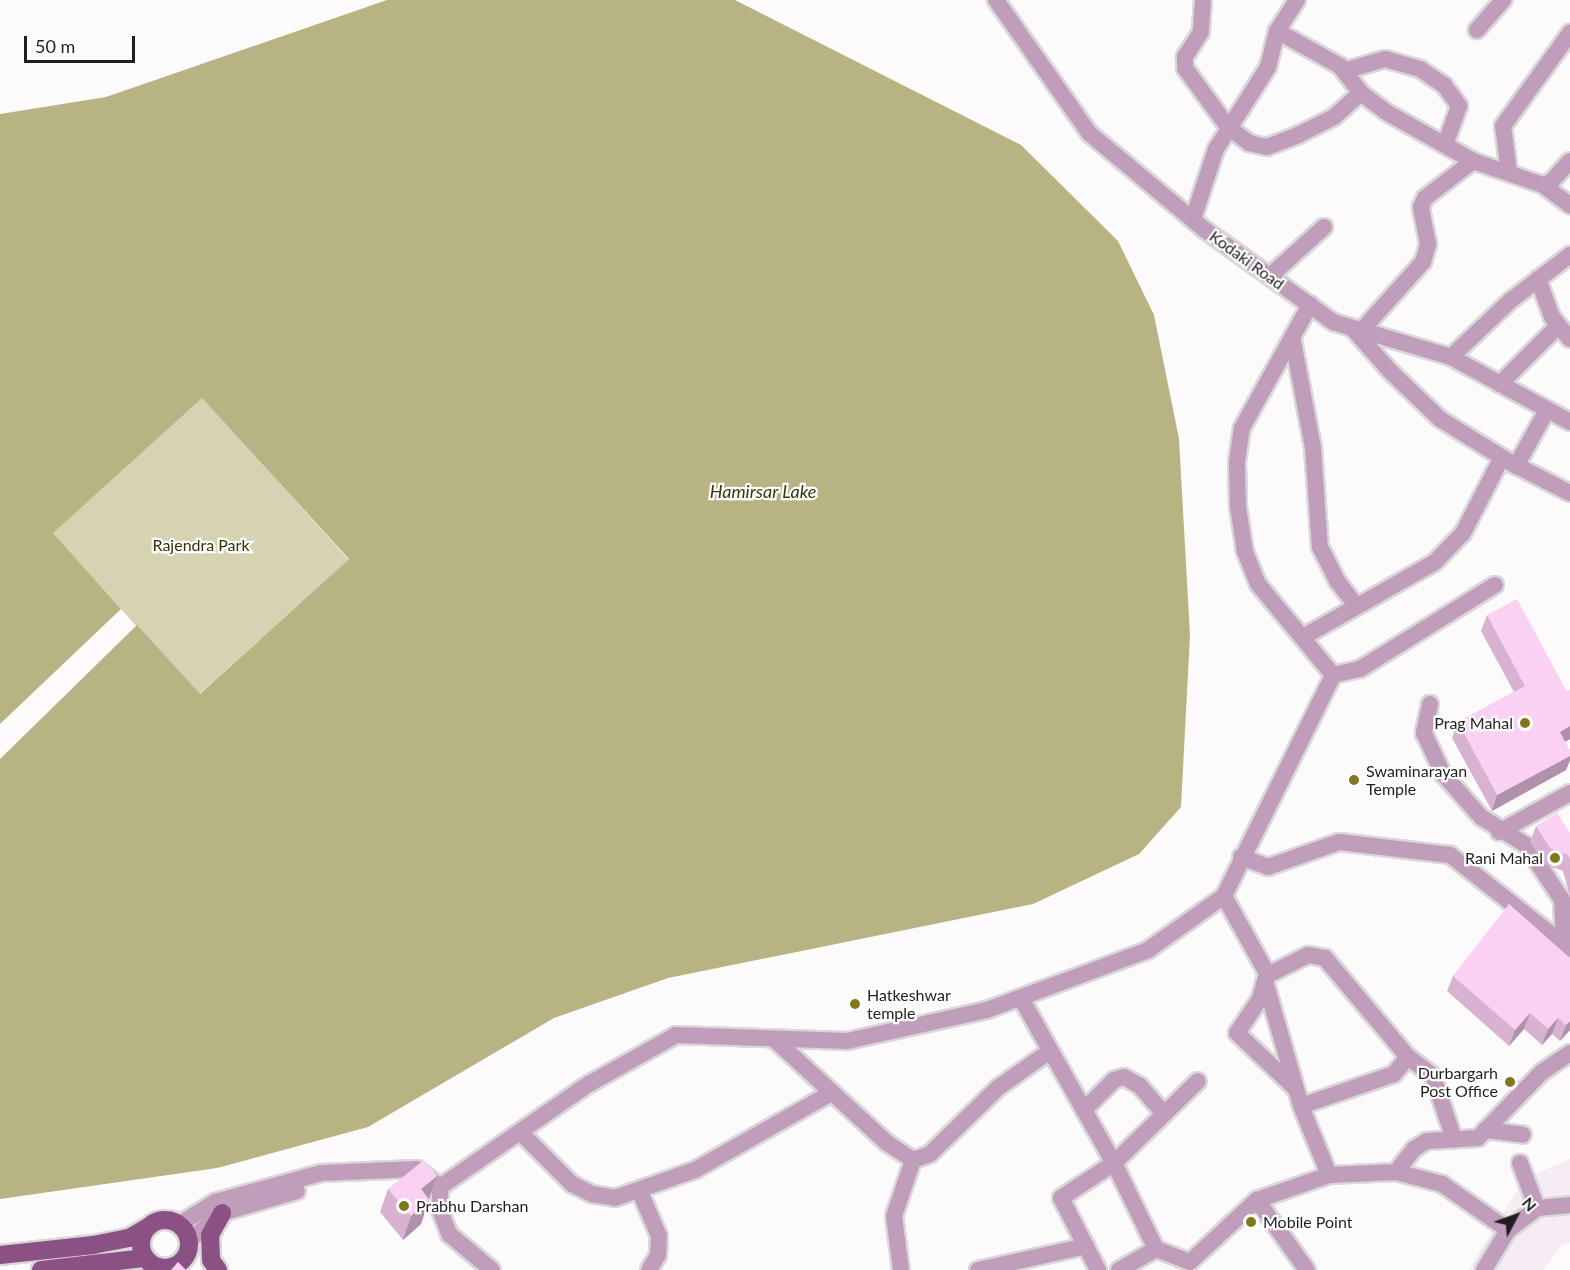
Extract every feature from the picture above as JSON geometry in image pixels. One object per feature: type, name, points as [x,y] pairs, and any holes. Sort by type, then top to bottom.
[{"type":"main road","points":[[218,1270],[211,1260],[210,1235],[222,1213]]},
{"type":"main road","points":[[0,1255],[93,1245],[129,1238],[158,1220],[180,1224],[189,1246],[209,1270]]},
{"type":"main road","points":[[146,1228],[141,1242],[161,1266]]},
{"type":"main road","points":[[41,1270],[161,1266],[189,1246]]},
{"type":"street","name":"Kodaki Road","points":[[996,0],[1089,133],[1193,219],[1270,276],[1333,322],[1451,357],[1570,422]]},
{"type":"street","points":[[1203,0],[1201,32],[1185,57],[1185,68],[1228,127],[1256,147],[1267,147],[1318,126],[1361,93]]},
{"type":"street","points":[[1193,219],[1228,127],[1268,67],[1277,31],[1297,0]]},
{"type":"street","points":[[1477,30],[1503,0]]},
{"type":"street","points":[[1277,31],[1325,56],[1344,70],[1361,93],[1473,162],[1543,185],[1570,205]]},
{"type":"street","points":[[1509,172],[1503,126],[1570,33]]},
{"type":"street","points":[[1344,70],[1385,59],[1420,69],[1444,85],[1459,106],[1445,145]]},
{"type":"street","points":[[1543,185],[1551,182],[1570,161]]},
{"type":"street","points":[[1473,162],[1425,198],[1421,207],[1428,244],[1423,262],[1357,329],[1389,371],[1440,419],[1516,466],[1570,493]]},
{"type":"street","points":[[1270,276],[1324,227]]},
{"type":"street","points":[[1451,357],[1538,279],[1570,255]]},
{"type":"street","points":[[1538,279],[1558,326],[1570,339]]},
{"type":"street","points":[[1310,305],[1293,341],[1255,399],[1242,428],[1237,462],[1238,507],[1245,552],[1258,584],[1333,675]]},
{"type":"street","points":[[1500,384],[1558,326]]},
{"type":"street","points":[[1293,341],[1313,448],[1320,547],[1337,581],[1356,605]]},
{"type":"street","points":[[1516,466],[1547,410]]},
{"type":"street","points":[[1303,637],[1435,562],[1463,533],[1502,457]]},
{"type":"street","points":[[1333,675],[1360,669],[1496,585]]},
{"type":"street","points":[[440,1187],[589,1084],[676,1035],[846,1041],[1022,999],[1148,950],[1224,896],[1240,857],[1333,675]]},
{"type":"street","points":[[1430,704],[1424,733],[1443,774],[1499,832],[1526,845],[1562,900],[1567,946]]},
{"type":"street","points":[[1499,832],[1570,793]]},
{"type":"street","points":[[1240,857],[1268,867],[1339,842],[1450,855],[1567,946]]},
{"type":"street","points":[[1224,896],[1267,978],[1299,1098],[1329,1175]]},
{"type":"street","points":[[1299,1098],[1238,1032],[1260,999],[1267,978],[1308,956],[1325,958],[1408,1057],[1433,1076],[1454,1139]]},
{"type":"street","points":[[1022,999],[1114,1163],[1156,1249],[1195,1266],[1257,1200],[1329,1175],[1396,1172],[1442,1184],[1508,1230]]},
{"type":"street","points":[[774,1039],[887,1143],[913,1160]]},
{"type":"street","points":[[913,1160],[930,1154],[999,1087],[1050,1051]]},
{"type":"street","points":[[1299,1098],[1394,1074],[1408,1057]]},
{"type":"street","points":[[1396,1172],[1414,1149],[1427,1141],[1478,1138],[1542,1072],[1569,1057]]},
{"type":"street","points":[[1084,1110],[1114,1080],[1124,1077],[1140,1086],[1164,1114]]},
{"type":"street","points":[[1098,1270],[1061,1198],[1114,1163],[1198,1081]]},
{"type":"street","points":[[519,1132],[572,1184],[615,1198],[640,1192],[696,1170],[831,1093]]},
{"type":"street","points":[[1485,1130],[1524,1135]]},
{"type":"street","points":[[901,1270],[894,1216],[913,1160]]},
{"type":"street","points":[[1520,1163],[1537,1208]]},
{"type":"street","points":[[180,1224],[215,1202],[321,1173],[356,1174],[417,1169],[440,1187]]},
{"type":"street","points":[[189,1246],[222,1213],[356,1174]]},
{"type":"street","points":[[440,1187],[440,1210],[449,1234],[492,1270]]},
{"type":"street","points":[[640,1192],[660,1245],[649,1270]]},
{"type":"street","points":[[1257,1200],[1307,1270]]},
{"type":"street","points":[[1484,1270],[1508,1230],[1537,1208],[1570,1205]]},
{"type":"street","points":[[978,1270],[1086,1246]]},
{"type":"street","points":[[1119,1270],[1156,1249]]},
{"type":"shaded area","points":[[1570,1159],[1570,1243],[1563,1244],[1543,1270],[1468,1270],[1524,1179]]},
{"type":"green space","name":"Rajendra Park","points":[[202,397],[349,560],[198,695],[52,532]]},
{"type":"water","name":"Hamirsar Lake","points":[[387,0],[735,0],[1021,145],[1118,241],[1154,315],[1179,439],[1190,635],[1181,807],[1139,854],[1033,904],[668,978],[554,1018],[368,1127],[217,1168],[0,1199],[0,759],[137,625],[200,694],[349,559],[202,398],[53,533],[121,609],[0,724],[0,114],[106,97]]},
{"type":"building","name":"Prag Mahal","points":[[1517,599],[1567,692],[1570,690],[1570,726],[1560,732],[1570,751],[1570,756],[1497,795],[1458,722],[1525,686],[1487,615]]},
{"type":"building","points":[[1557,813],[1570,833],[1570,860],[1568,855],[1550,848],[1536,826]]},
{"type":"building","points":[[1509,904],[1570,958],[1570,1021],[1566,1025],[1558,1018],[1548,1029],[1530,1013],[1515,1030],[1453,976]]},
{"type":"building","points":[[424,1160],[437,1176],[421,1189],[429,1200],[411,1216],[388,1189]]},
{"type":"building","points":[[178,1262],[186,1270],[171,1270]]},
{"type":"place","name":"Prag Mahal","points":[[1525,723]]},
{"type":"place","name":"Swaminarayan Temple","points":[[1354,780]]},
{"type":"place","name":"Rani Mahal","points":[[1555,858]]},
{"type":"place","name":"Hatkeshwar temple","points":[[855,1004]]},
{"type":"place","name":"Durbargarh Post Office","points":[[1510,1082]]},
{"type":"place","name":"Prabhu Darshan","points":[[404,1206]]},
{"type":"place","name":"Mobile Point","points":[[1251,1222]]}]
